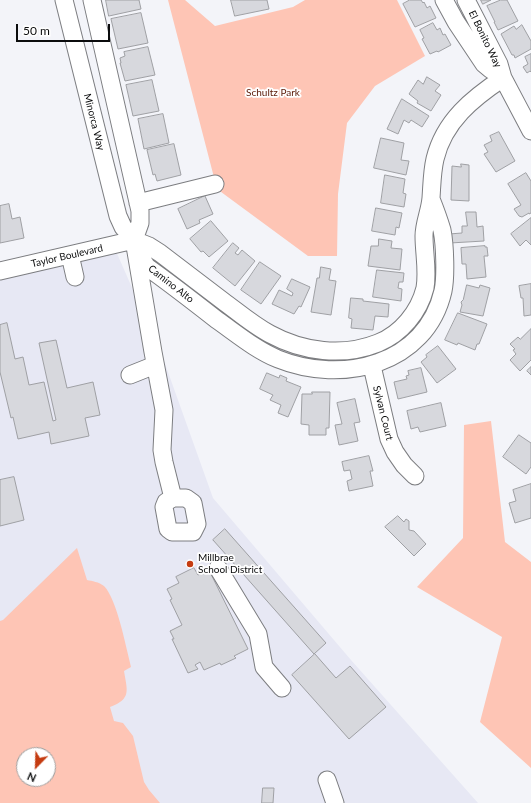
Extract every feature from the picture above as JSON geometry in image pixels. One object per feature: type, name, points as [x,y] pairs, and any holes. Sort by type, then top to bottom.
[{"type":"street","name":"Minorca Way","points":[[64,0],[118,216],[123,227],[134,240]]},
{"type":"street","name":"Minorca Way","points":[[92,0],[138,203],[140,223],[134,240],[164,410],[162,450],[173,498]]},
{"type":"street","name":"El Bonito Way","points":[[444,0],[456,22],[484,64],[503,78]]},
{"type":"street","name":"El Bonito Way","points":[[466,0],[495,56],[503,78],[531,131]]},
{"type":"street","name":"Camino Alto","points":[[134,240],[160,253],[253,323],[269,334],[285,342],[304,348],[325,351],[348,351],[367,348],[384,341],[396,334],[406,324],[421,300],[425,286],[426,270],[424,236],[431,199],[431,178],[440,142],[449,125],[464,108],[480,93],[503,78]]},
{"type":"street","points":[[138,203],[216,184]]},
{"type":"street","name":"Camino Alto","points":[[134,240],[140,258],[147,267],[260,350],[278,359],[299,366],[323,370],[349,370],[372,366],[392,358],[407,348],[427,327],[438,307],[443,290],[444,270],[442,233],[431,199]]},
{"type":"street","name":"Taylor Boulevard","points":[[0,271],[134,240]]},
{"type":"street","points":[[70,255],[75,277]]},
{"type":"street","points":[[130,375],[156,365]]},
{"type":"street","name":"Sylvan Court","points":[[372,366],[389,439],[395,452],[404,465],[415,476]]},
{"type":"street","points":[[218,568],[258,634],[264,667],[282,688]]},
{"type":"street","points":[[327,780],[335,803]]},
{"type":"shaded area","points":[[115,249],[163,358],[213,498],[351,660],[478,803],[0,803],[0,272]]},
{"type":"green space","name":"Schultz Park","points":[[168,0],[185,0],[215,26],[293,7],[305,0],[397,0],[425,56],[375,86],[347,123],[338,194],[337,256],[308,256],[217,189]]},
{"type":"green space","points":[[491,421],[505,542],[531,562],[531,768],[480,722],[502,637],[417,587],[463,538],[464,425]]},
{"type":"green space","points":[[77,548],[87,580],[104,586],[109,592],[117,612],[131,667],[124,671],[127,689],[125,697],[122,701],[110,707],[114,721],[123,723],[133,736],[144,782],[160,803],[0,803],[0,621],[3,620]]},
{"type":"building","points":[[106,0],[139,0],[141,9],[109,16]]},
{"type":"building","points":[[231,0],[267,0],[269,9],[235,16]]},
{"type":"building","points":[[410,0],[421,0],[427,8],[430,6],[436,18],[415,27],[403,4]]},
{"type":"building","points":[[481,0],[491,0],[483,4]]},
{"type":"building","points":[[501,0],[507,0],[518,21],[498,30],[487,6]]},
{"type":"building","points":[[141,13],[148,43],[118,49],[111,19]]},
{"type":"building","points":[[433,23],[437,30],[440,28],[443,35],[445,34],[451,45],[438,52],[437,51],[430,54],[422,39],[424,38],[420,30]]},
{"type":"building","points":[[522,25],[531,41],[531,49],[515,58],[501,34],[514,26],[516,29]]},
{"type":"building","points":[[148,47],[155,75],[125,81],[120,63],[120,58],[125,56],[124,52]]},
{"type":"building","points":[[531,54],[531,72],[530,71],[527,73],[523,67],[528,64],[525,57]]},
{"type":"building","points":[[427,77],[440,85],[435,91],[441,95],[431,111],[417,103],[418,101],[409,94],[418,80],[423,84]]},
{"type":"building","points":[[152,80],[159,111],[133,116],[126,85]]},
{"type":"building","points":[[402,99],[429,116],[422,127],[411,120],[409,123],[404,120],[398,134],[387,129]]},
{"type":"building","points":[[163,114],[169,143],[144,149],[138,119]]},
{"type":"building","points":[[499,132],[515,161],[496,172],[484,154],[488,152],[484,145],[492,141],[490,136]]},
{"type":"building","points":[[381,138],[404,143],[401,160],[409,161],[406,175],[374,168]]},
{"type":"building","points":[[174,144],[181,175],[157,181],[155,174],[153,175],[147,150]]},
{"type":"building","points":[[461,164],[469,165],[469,201],[451,200],[452,166],[461,167]]},
{"type":"building","points":[[526,173],[531,181],[531,213],[522,217],[519,216],[514,209],[521,205],[508,184]]},
{"type":"building","points":[[385,175],[405,179],[403,193],[406,194],[404,207],[381,203]]},
{"type":"building","points":[[205,196],[213,214],[199,220],[200,223],[187,229],[178,209]]},
{"type":"building","points":[[9,204],[12,219],[20,217],[24,238],[0,243],[0,206]]},
{"type":"building","points":[[376,208],[402,213],[399,228],[396,227],[395,235],[372,231]]},
{"type":"building","points":[[466,212],[476,212],[477,227],[483,226],[484,241],[450,243],[449,234],[462,233],[462,226],[467,226]]},
{"type":"building","points":[[531,218],[531,245],[526,240],[520,246],[511,234]]},
{"type":"building","points":[[211,221],[228,241],[209,257],[203,251],[201,252],[190,239]]},
{"type":"building","points":[[379,239],[392,241],[391,248],[402,249],[400,270],[368,266],[371,246],[378,246]]},
{"type":"building","points":[[233,243],[239,248],[235,253],[238,255],[242,250],[255,261],[235,286],[213,268]]},
{"type":"building","points":[[487,247],[488,256],[484,256],[486,277],[467,279],[466,264],[462,264],[461,248]]},
{"type":"building","points":[[260,262],[281,276],[261,304],[241,290]]},
{"type":"building","points":[[321,267],[331,269],[329,280],[336,281],[331,315],[311,312],[317,278],[319,278]]},
{"type":"building","points":[[377,270],[404,273],[403,282],[399,282],[398,288],[402,289],[401,301],[373,297]]},
{"type":"building","points":[[292,279],[310,287],[301,307],[299,306],[294,314],[272,304],[279,290],[292,296],[293,293],[287,289]]},
{"type":"building","points":[[531,284],[531,315],[524,316],[523,298],[521,298],[519,286]]},
{"type":"building","points":[[467,285],[479,288],[480,285],[490,288],[483,316],[460,312],[462,305],[461,302],[463,300]]},
{"type":"building","points":[[351,298],[389,304],[388,317],[375,316],[373,330],[351,328],[352,319],[349,318]]},
{"type":"building","points":[[458,313],[487,324],[475,350],[458,343],[457,345],[445,340]]},
{"type":"building","points":[[7,323],[15,359],[23,357],[29,385],[44,382],[53,421],[56,420],[39,343],[56,340],[67,388],[93,382],[100,415],[85,418],[89,436],[51,444],[49,432],[18,439],[13,417],[11,418],[0,372],[0,325]]},
{"type":"building","points":[[531,329],[531,360],[520,371],[510,360],[516,354],[513,350],[515,349],[510,344],[518,337],[520,339]]},
{"type":"building","points":[[438,346],[456,369],[437,383],[421,362],[427,357],[426,355]]},
{"type":"building","points":[[531,367],[531,375],[527,371]]},
{"type":"building","points":[[421,368],[427,392],[398,399],[394,382],[407,379],[406,376],[409,375],[408,371]]},
{"type":"building","points":[[267,373],[279,378],[280,375],[287,378],[286,381],[301,387],[288,417],[278,413],[281,405],[270,400],[273,395],[260,389]]},
{"type":"building","points":[[312,392],[330,392],[329,428],[326,428],[326,435],[309,435],[309,425],[301,424],[302,394],[312,394]]},
{"type":"building","points":[[355,399],[360,422],[354,423],[358,441],[339,445],[335,425],[342,424],[337,403]]},
{"type":"building","points":[[441,403],[446,426],[420,432],[418,427],[411,429],[407,411]]},
{"type":"building","points":[[519,435],[531,443],[531,467],[526,474],[503,457]]},
{"type":"building","points":[[369,456],[373,471],[370,471],[373,486],[349,491],[347,481],[352,479],[350,470],[344,471],[342,462]]},
{"type":"building","points":[[14,477],[24,520],[0,526],[0,480]]},
{"type":"building","points":[[531,484],[531,518],[515,523],[509,503],[516,501],[513,490]]},
{"type":"building","points":[[398,516],[404,522],[406,519],[409,521],[409,530],[414,531],[426,544],[414,556],[385,527]]},
{"type":"building","points":[[225,529],[326,643],[314,654],[213,540]]},
{"type":"building","points":[[194,568],[198,575],[209,570],[248,649],[234,656],[236,658],[221,665],[220,663],[204,670],[200,662],[195,665],[198,669],[188,673],[172,639],[174,639],[170,631],[182,625],[170,600],[172,599],[167,589],[179,583],[176,577]]},
{"type":"building","points":[[315,654],[336,678],[350,666],[386,707],[349,739],[292,675]]},
{"type":"building","points":[[263,788],[274,788],[273,803],[262,803]]},
{"type":"place","name":"Millbrae School District","points":[[190,564]]}]
